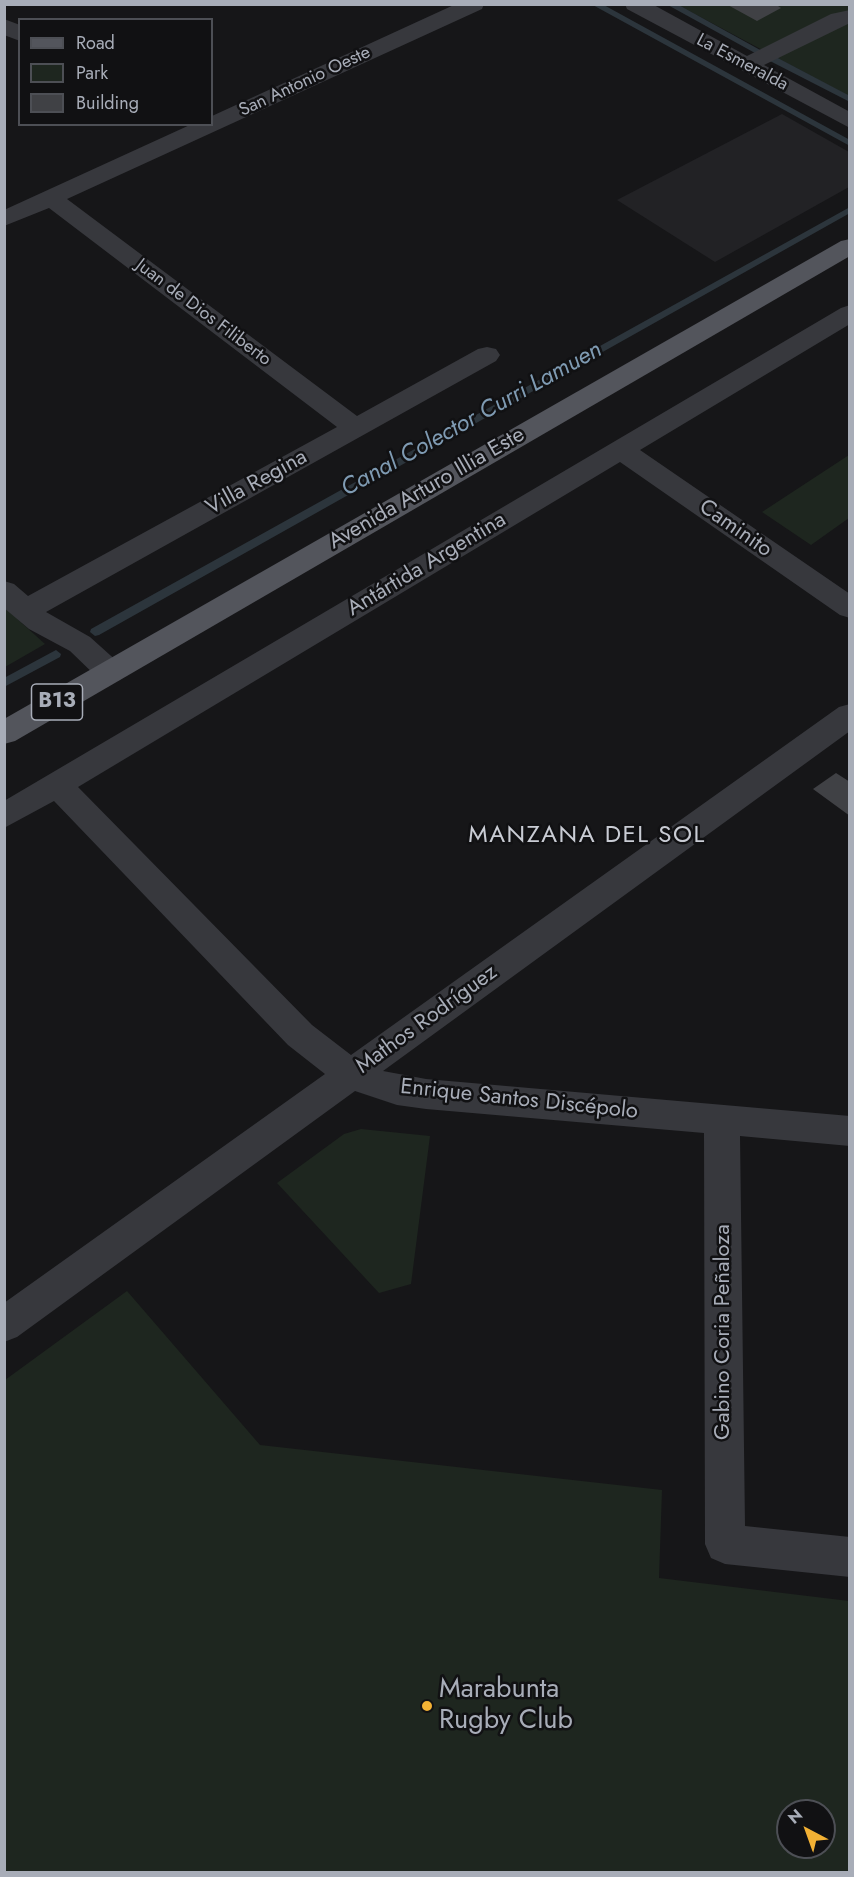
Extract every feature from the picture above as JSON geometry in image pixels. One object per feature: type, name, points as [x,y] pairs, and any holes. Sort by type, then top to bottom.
[{"type":"main road","name":"Avenida Arturo Illia Este","points":[[4,733],[849,246]]},
{"type":"street","name":"San Antonio Oeste","points":[[213,124],[474,4]]},
{"type":"street","name":"La Esmeralda","points":[[635,4],[849,121]]},
{"type":"street","points":[[747,65],[849,16]]},
{"type":"street","points":[[4,25],[18,34]]},
{"type":"street","points":[[154,126],[176,141]]},
{"type":"street","name":"San Antonio Oeste","points":[[4,219],[209,126]]},
{"type":"street","name":"Juan de Dios Filiberto","points":[[51,198],[356,428]]},
{"type":"street","name":"Antártida Argentina","points":[[4,816],[849,313]]},
{"type":"street","name":"Villa Regina","points":[[26,610],[487,355]]},
{"type":"street","name":"Caminito","points":[[620,449],[849,608]]},
{"type":"street","points":[[4,591],[45,626],[80,644],[111,672]]},
{"type":"street","name":"Mathos Rodríguez","points":[[4,1324],[849,715]]},
{"type":"street","name":"Enrique Santos Discépolo","points":[[57,785],[300,1035],[331,1062],[351,1075],[397,1090],[426,1094],[849,1131]]},
{"type":"street","name":"Gabino Coria Peñaloza","points":[[722,1120],[725,1544],[849,1557]]},
{"type":"shaded area","points":[[782,114],[849,152],[849,187],[715,262],[617,200]]},
{"type":"green space","points":[[678,5],[849,5],[849,96],[770,54]]},
{"type":"green space","points":[[849,455],[849,518],[811,545],[762,512]]},
{"type":"green space","points":[[4,607],[45,644],[5,667],[4,667]]},
{"type":"green space","points":[[361,1129],[430,1136],[411,1284],[379,1293],[277,1183],[344,1134]]},
{"type":"green space","name":"Marabunta Rugby Club","points":[[127,1291],[260,1445],[662,1490],[659,1578],[849,1601],[849,1872],[5,1872],[5,1380]]},
{"type":"building","points":[[726,4],[775,4],[781,8],[757,21]]},
{"type":"building","points":[[836,773],[850,782],[850,816],[813,789]]},
{"type":"waterway","points":[[595,4],[850,144]]},
{"type":"waterway","points":[[670,4],[758,51]]},
{"type":"waterway","points":[[773,59],[850,100]]},
{"type":"waterway","name":"Canal Colector Curri Lamuen","points":[[95,632],[850,209]]},
{"type":"waterway","name":"Canal Colector Curri Lamuen","points":[[4,683],[56,654]]},
{"type":"place","name":"Marabunta Rugby Club","points":[[427,1706]]},
{"type":"district","name":"MANZANA DEL SOL","points":[[587,836]]}]
